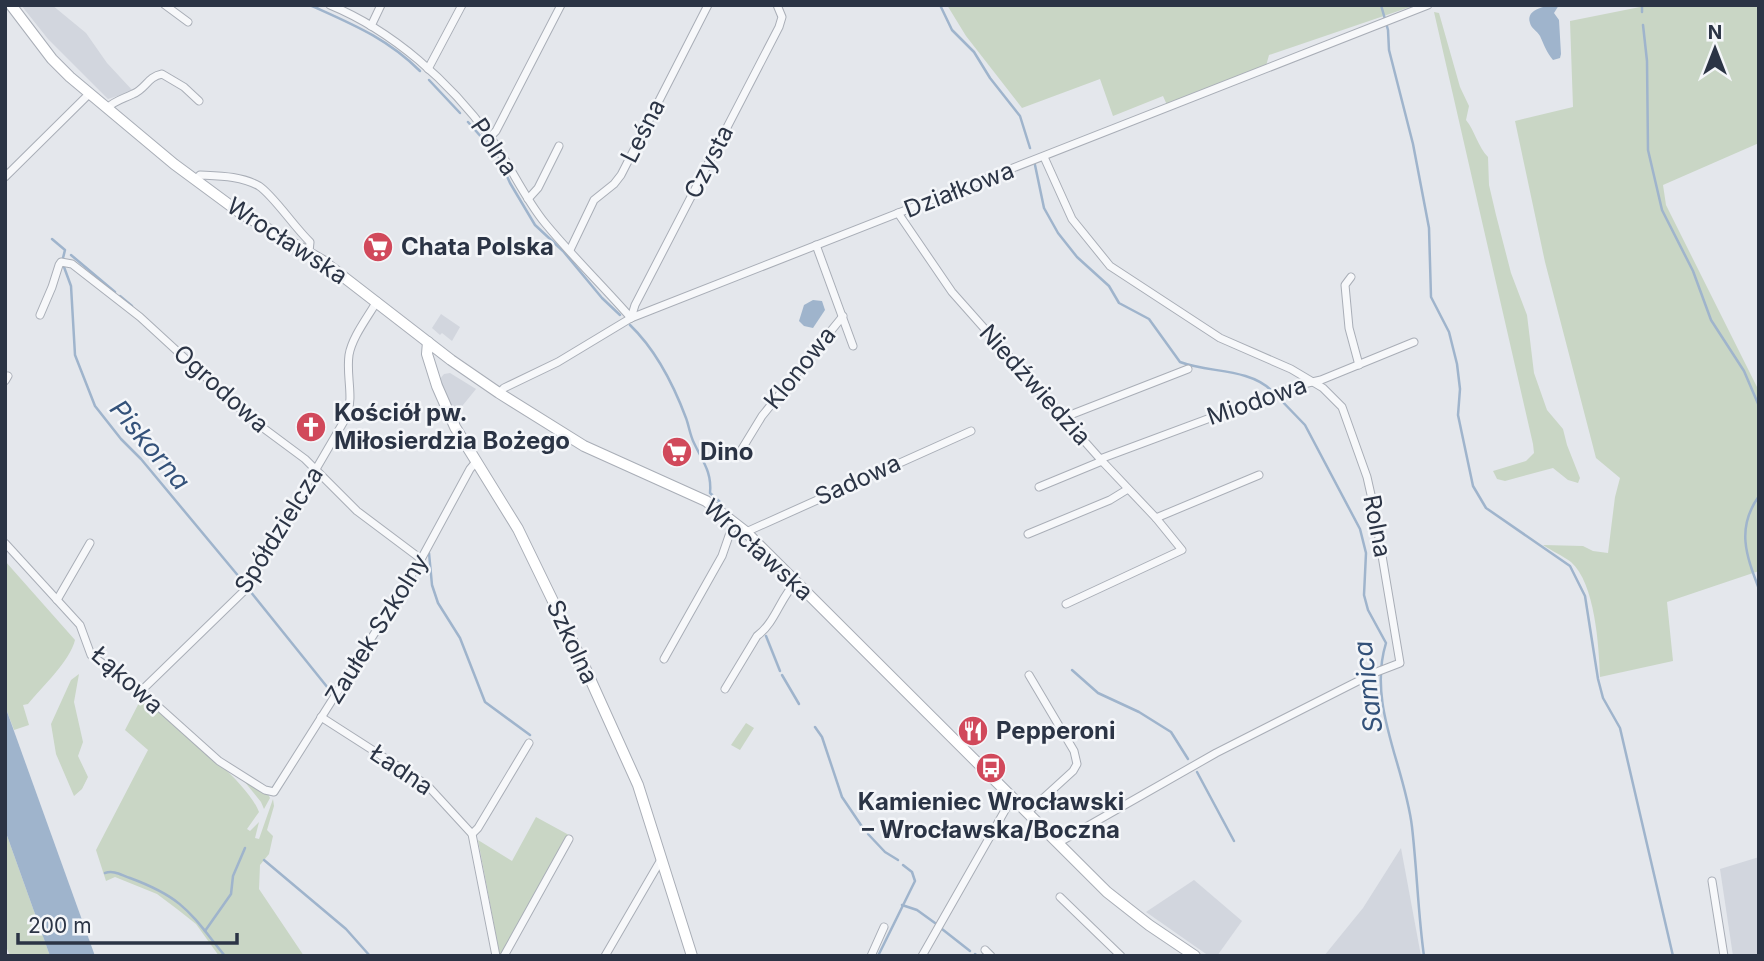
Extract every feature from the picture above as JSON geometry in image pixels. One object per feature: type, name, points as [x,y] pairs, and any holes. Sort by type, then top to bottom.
[{"type":"main road","name":"Wrocławska","points":[[10,5],[52,59],[107,108],[239,212],[309,252],[499,393],[584,446],[706,501],[741,528],[1124,906],[1195,956]]},
{"type":"main road","name":"Szkolna","points":[[428,342],[427,354],[433,373],[455,427],[518,529],[638,785],[692,956]]},
{"type":"main road","points":[[433,373],[452,360]]},
{"type":"street","points":[[165,5],[188,22]]},
{"type":"street","name":"Polna","points":[[330,5],[371,26],[408,50],[469,111],[490,137],[544,222],[631,318]]},
{"type":"street","points":[[371,26],[381,5]]},
{"type":"street","points":[[428,69],[462,5]]},
{"type":"street","points":[[490,137],[496,131],[561,5]]},
{"type":"street","name":"Leśna","points":[[570,250],[594,201],[621,175],[708,5]]},
{"type":"street","name":"Czysta","points":[[631,318],[635,305],[779,27],[782,16],[777,5]]},
{"type":"street","name":"Działkowa","points":[[499,393],[504,388],[558,362],[631,318],[1428,5]]},
{"type":"street","points":[[107,108],[116,100],[136,93],[152,77],[162,74],[184,87],[199,101]]},
{"type":"street","points":[[5,177],[90,93]]},
{"type":"street","points":[[528,199],[538,188],[559,146]]},
{"type":"street","name":"Rolna","points":[[1044,157],[1072,219],[1110,266],[1220,338],[1291,369],[1323,388],[1342,407],[1367,477],[1385,565],[1400,663],[1216,753],[1058,843]]},
{"type":"street","points":[[195,180],[200,175],[230,177],[246,180],[261,188],[310,242],[309,252]]},
{"type":"street","name":"Niedźwiedzia","points":[[898,213],[952,292],[1182,550],[1066,604]]},
{"type":"street","points":[[816,245],[853,345]]},
{"type":"street","name":"Ogrodowa","points":[[40,315],[59,265],[61,262],[72,264],[140,317],[251,419],[317,470],[357,511],[421,559]]},
{"type":"street","points":[[1351,277],[1345,285],[1349,328],[1359,365]]},
{"type":"street","name":"Spółdzielcza","points":[[141,691],[246,589],[347,416],[351,397],[351,346],[377,301]]},
{"type":"street","name":"Klonowa","points":[[737,457],[762,416],[843,316]]},
{"type":"street","name":"Miodowa","points":[[1039,487],[1101,460],[1311,381],[1321,380],[1414,342]]},
{"type":"street","points":[[1065,418],[1188,369]]},
{"type":"street","name":"Sadowa","points":[[741,528],[971,431]]},
{"type":"street","name":"Zaułek Szkolny","points":[[274,792],[421,559],[475,463]]},
{"type":"street","points":[[1156,518],[1259,475]]},
{"type":"street","points":[[1028,534],[1110,500],[1128,489]]},
{"type":"street","points":[[664,659],[722,556],[731,530],[741,528]]},
{"type":"street","name":"Łąkowa","points":[[5,543],[80,625],[91,655],[141,691],[219,761],[265,790],[274,792]]},
{"type":"street","points":[[57,600],[90,543]]},
{"type":"street","points":[[726,689],[757,636],[765,630],[796,582]]},
{"type":"street","points":[[1027,813],[1073,771],[1077,764],[1074,751],[1029,676]]},
{"type":"street","name":"Ładna","points":[[321,718],[427,785],[472,834]]},
{"type":"street","points":[[496,956],[472,834],[529,743]]},
{"type":"street","points":[[922,956],[1012,798]]},
{"type":"street","points":[[504,956],[569,839]]},
{"type":"street","points":[[606,956],[662,858]]},
{"type":"street","points":[[1712,881],[1724,956]]},
{"type":"street","points":[[1060,897],[1121,956]]},
{"type":"street","points":[[872,956],[884,927]]},
{"type":"shaded area","points":[[21,5],[52,5],[86,33],[107,63],[133,91],[108,99],[48,39]]},
{"type":"shaded area","points":[[441,314],[460,327],[452,341],[432,328]]},
{"type":"shaded area","points":[[450,373],[476,389],[454,416],[440,379],[444,374]]},
{"type":"shaded area","points":[[1401,848],[1421,956],[1324,956],[1363,908]]},
{"type":"shaded area","points":[[1759,857],[1759,956],[1733,956],[1720,869]]},
{"type":"shaded area","points":[[1194,880],[1242,921],[1217,956],[1209,956],[1146,912]]},
{"type":"green space","points":[[947,5],[1416,5],[1269,55],[1266,66],[1167,105],[1163,96],[1113,116],[1100,79],[1022,108],[966,36]]},
{"type":"green space","points":[[1650,5],[1759,5],[1759,143],[1663,185],[1666,205],[1759,391],[1759,571],[1667,602],[1673,661],[1600,677],[1594,616],[1586,584],[1571,562],[1543,545],[1583,546],[1593,551],[1608,553],[1620,478],[1596,458],[1545,262],[1515,121],[1573,107],[1570,21]]},
{"type":"green space","points":[[1434,12],[1439,13],[1460,87],[1469,106],[1466,120],[1488,157],[1489,185],[1496,215],[1511,273],[1527,315],[1534,373],[1547,410],[1563,429],[1580,478],[1578,483],[1568,480],[1553,468],[1505,481],[1497,479],[1493,471],[1526,461],[1534,453],[1533,444]]},
{"type":"green space","points":[[5,561],[75,640],[55,674],[28,704],[23,705],[29,725],[14,730],[5,706]]},
{"type":"green space","points":[[79,674],[74,702],[83,742],[78,756],[88,777],[82,789],[74,796],[56,754],[51,724],[71,680]]},
{"type":"green space","points":[[142,697],[240,784],[259,812],[247,829],[250,831],[259,822],[255,838],[259,839],[273,799],[274,806],[267,830],[273,836],[269,854],[260,865],[259,889],[304,956],[219,956],[196,924],[157,894],[115,877],[106,881],[96,850],[148,750],[125,730]]},
{"type":"green space","points":[[746,723],[754,728],[740,750],[731,745]]},
{"type":"green space","points":[[244,781],[268,794],[270,798],[264,809],[261,802]]},
{"type":"green space","points":[[536,817],[569,835],[536,898],[500,956],[478,840],[512,861]]},
{"type":"green space","points":[[5,830],[50,956],[10,956],[5,944]]},
{"type":"water","points":[[1559,5],[1554,13],[1559,20],[1561,54],[1560,58],[1553,60],[1529,18],[1539,8]]},
{"type":"water","points":[[813,300],[822,301],[825,310],[813,328],[804,326],[799,321],[804,305]]},
{"type":"water","points":[[5,706],[95,956],[50,956],[5,830]]},
{"type":"waterway","points":[[310,5],[382,41],[420,71]]},
{"type":"waterway","name":"Samica","points":[[940,5],[952,30],[974,52],[990,78],[1020,116],[1030,148]]},
{"type":"waterway","points":[[1381,5],[1429,228],[1431,297],[1449,332],[1457,364],[1460,389],[1458,415],[1473,486],[1486,508],[1570,566],[1585,596],[1598,679],[1603,698],[1620,728],[1673,956]]},
{"type":"waterway","points":[[1642,5],[1642,12]]},
{"type":"waterway","points":[[1643,25],[1647,61],[1648,150],[1662,210],[1693,271],[1711,320],[1744,371],[1759,406]]},
{"type":"waterway","points":[[429,80],[460,113]]},
{"type":"waterway","points":[[468,122],[498,156],[510,183],[535,225],[563,251],[602,298],[620,315]]},
{"type":"waterway","name":"Samica","points":[[1035,165],[1044,208],[1058,233],[1077,257],[1109,286],[1119,303],[1149,319],[1180,362],[1240,374],[1271,390]]},
{"type":"waterway","name":"Piskorna","points":[[52,239],[65,250],[63,258]]},
{"type":"waterway","points":[[71,255],[115,292]]},
{"type":"waterway","name":"Piskorna","points":[[64,267],[71,286],[75,355],[95,406],[245,584]]},
{"type":"waterway","points":[[120,296],[132,306]]},
{"type":"waterway","points":[[630,325],[648,345],[670,381],[708,473],[710,493],[720,502]]},
{"type":"waterway","points":[[213,379],[253,416]]},
{"type":"waterway","name":"Samica","points":[[1278,397],[1305,425],[1360,529],[1366,553],[1364,595],[1368,610],[1386,643],[1381,666],[1381,689],[1389,735],[1412,827],[1424,956]]},
{"type":"waterway","points":[[1759,496],[1747,519],[1745,531],[1747,553],[1759,589]]},
{"type":"waterway","points":[[429,553],[432,585],[438,603],[460,638],[485,702],[530,735]]},
{"type":"waterway","name":"Piskorna","points":[[250,591],[332,693]]},
{"type":"waterway","points":[[766,636],[780,671]]},
{"type":"waterway","points":[[1072,670],[1098,693],[1139,712],[1171,732],[1188,759]]},
{"type":"waterway","points":[[782,675],[799,704]]},
{"type":"waterway","points":[[815,727],[822,737],[842,797],[865,831]]},
{"type":"waterway","points":[[1197,772],[1234,841]]},
{"type":"waterway","points":[[868,834],[885,852],[898,860]]},
{"type":"waterway","points":[[205,931],[231,894],[233,876],[245,848]]},
{"type":"waterway","points":[[264,860],[346,929],[370,956]]},
{"type":"waterway","points":[[878,956],[915,881],[912,872],[903,865]]},
{"type":"waterway","points":[[105,873],[114,872],[130,878],[175,900],[194,918],[225,956]]},
{"type":"waterway","points":[[902,905],[917,910],[935,923]]},
{"type":"waterway","points":[[942,929],[970,951]]},
{"type":"place","name":"Chata Polska","points":[[378,247]]},
{"type":"place","name":"Kościół pw. Miłosierdzia Bożego","points":[[311,427]]},
{"type":"place","name":"Dino","points":[[677,452]]},
{"type":"place","name":"Pepperoni","points":[[973,731]]},
{"type":"place","name":"Kamieniec Wrocławski – Wrocławska/Boczna","points":[[991,768]]}]
